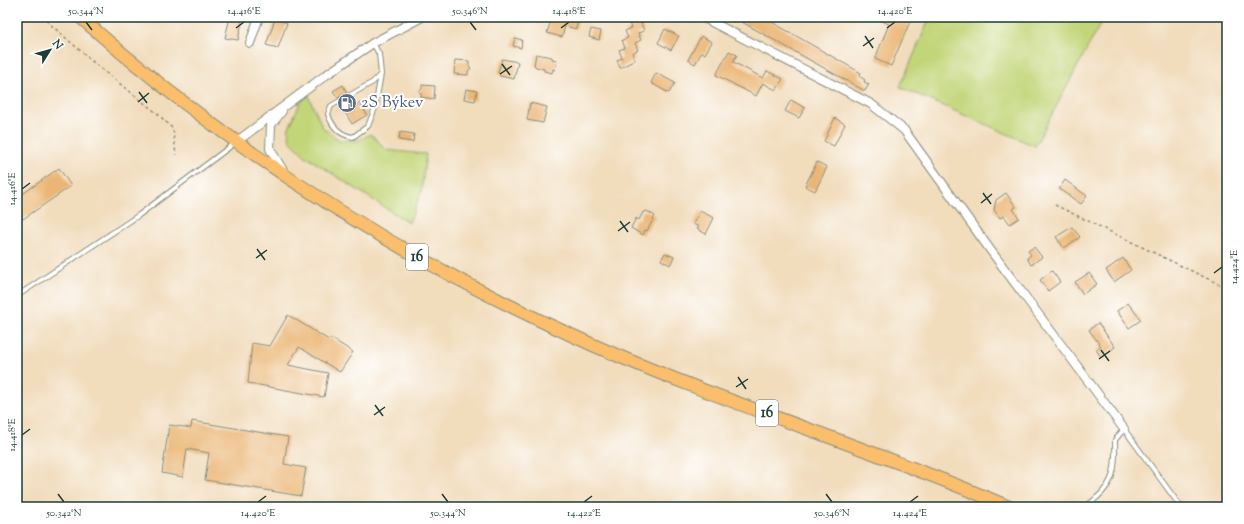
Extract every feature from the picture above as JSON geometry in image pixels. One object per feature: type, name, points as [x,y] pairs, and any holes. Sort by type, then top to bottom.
[{"type":"main road","name":"16","points":[[80,17],[118,51],[236,142],[287,178],[424,260],[527,314],[586,341],[708,392],[935,475],[1009,507]]},
{"type":"street","points":[[250,43],[258,17]]},
{"type":"street","points":[[236,142],[326,75],[373,43],[422,17]]},
{"type":"street","points":[[702,17],[871,104],[904,130],[991,251],[1124,429]]},
{"type":"street","points":[[287,104],[271,125],[270,150],[287,178]]},
{"type":"lane","points":[[373,43],[379,54],[381,74],[375,108],[368,126],[353,137],[344,135],[331,124],[328,114],[331,106],[373,82],[381,74]]},
{"type":"lane","points":[[17,296],[139,215],[236,142]]},
{"type":"lane","points":[[1085,507],[1108,486],[1115,469],[1115,440],[1124,429],[1181,507]]},
{"type":"path","points":[[42,17],[100,68],[158,114],[173,129],[176,155]]},
{"type":"path","points":[[1055,205],[1227,288]]},
{"type":"green space","points":[[930,17],[1104,17],[1035,146],[900,87]]},
{"type":"green space","points":[[308,95],[323,128],[339,140],[356,141],[371,134],[386,150],[426,154],[421,193],[409,223],[305,156],[290,141],[288,130],[300,103]]},
{"type":"building","points":[[230,17],[243,17],[238,40],[225,38]]},
{"type":"building","points":[[552,17],[579,17],[576,29],[565,26],[562,37],[547,33]]},
{"type":"building","points":[[636,17],[655,17],[641,23],[644,31],[638,33],[641,40],[635,43],[638,50],[632,53],[635,60],[620,68],[617,60],[622,58],[619,50],[625,48],[622,40],[628,38],[625,31],[631,28],[628,21]]},
{"type":"building","points":[[733,17],[763,17],[861,73],[859,76],[865,80],[864,82],[869,84],[865,91]]},
{"type":"building","points":[[873,17],[912,17],[891,66],[875,59],[889,24]]},
{"type":"building","points":[[275,19],[287,23],[278,48],[266,45]]},
{"type":"building","points":[[591,29],[601,31],[599,40],[589,37]]},
{"type":"building","points":[[665,29],[679,36],[671,50],[658,43]]},
{"type":"building","points":[[701,36],[712,42],[705,54],[702,52],[695,64],[688,60]]},
{"type":"building","points":[[515,38],[522,40],[521,48],[513,46]]},
{"type":"building","points":[[729,51],[737,55],[733,62],[763,78],[767,71],[783,79],[776,90],[763,83],[756,96],[716,75]]},
{"type":"building","points":[[536,54],[552,57],[552,59],[557,60],[555,70],[553,69],[552,73],[544,71],[544,69],[534,65]]},
{"type":"building","points":[[502,59],[518,62],[514,79],[500,76],[498,72]]},
{"type":"building","points":[[455,60],[469,61],[469,66],[471,68],[468,71],[468,75],[454,74]]},
{"type":"building","points":[[656,73],[675,83],[669,93],[651,83]]},
{"type":"building","points":[[343,85],[347,93],[338,98],[333,91]]},
{"type":"building","points":[[422,85],[435,86],[434,99],[421,97],[419,91],[422,89]]},
{"type":"building","points":[[466,89],[477,91],[475,101],[464,99]]},
{"type":"building","points":[[351,99],[355,106],[360,103],[367,115],[352,124],[342,104]]},
{"type":"building","points":[[791,100],[805,108],[799,118],[785,111]]},
{"type":"building","points":[[530,103],[547,107],[543,123],[527,120]]},
{"type":"building","points":[[835,118],[845,124],[834,146],[824,141]]},
{"type":"building","points":[[400,132],[414,134],[413,142],[399,140]]},
{"type":"building","points":[[817,162],[827,167],[815,191],[805,186]]},
{"type":"building","points":[[59,168],[71,186],[23,219],[17,210],[17,198]]},
{"type":"building","points":[[1065,180],[1087,196],[1081,204],[1059,189]]},
{"type":"building","points":[[1006,193],[1016,207],[1013,209],[1019,218],[1010,224],[1004,216],[1000,218],[994,210],[996,200]]},
{"type":"building","points":[[647,211],[655,216],[647,231],[645,230],[643,235],[631,228],[636,218],[639,220],[643,212]]},
{"type":"building","points":[[700,211],[714,218],[706,234],[697,229],[699,227],[693,224]]},
{"type":"building","points":[[1072,227],[1080,237],[1064,248],[1056,237]]},
{"type":"building","points":[[1034,247],[1042,257],[1031,265],[1027,258],[1031,255],[1028,251]]},
{"type":"building","points":[[665,253],[674,257],[670,265],[661,260]]},
{"type":"building","points":[[1123,258],[1131,270],[1114,282],[1106,270]]},
{"type":"building","points":[[1052,271],[1060,282],[1048,291],[1040,280]]},
{"type":"building","points":[[1089,273],[1097,284],[1083,294],[1075,282]]},
{"type":"building","points":[[1128,303],[1141,320],[1129,328],[1117,311]]},
{"type":"building","points":[[288,315],[329,340],[331,338],[353,352],[340,372],[299,347],[288,365],[328,373],[324,397],[248,383],[252,343],[270,346]]},
{"type":"building","points":[[1098,323],[1115,347],[1101,357],[1096,350],[1101,346],[1089,330]]},
{"type":"building","points":[[192,421],[288,437],[284,464],[306,468],[301,496],[205,480],[209,453],[187,449],[183,477],[162,473],[169,425],[191,428]]},
{"type":"place","name":"2S Býkev","points":[[347,103]]}]
